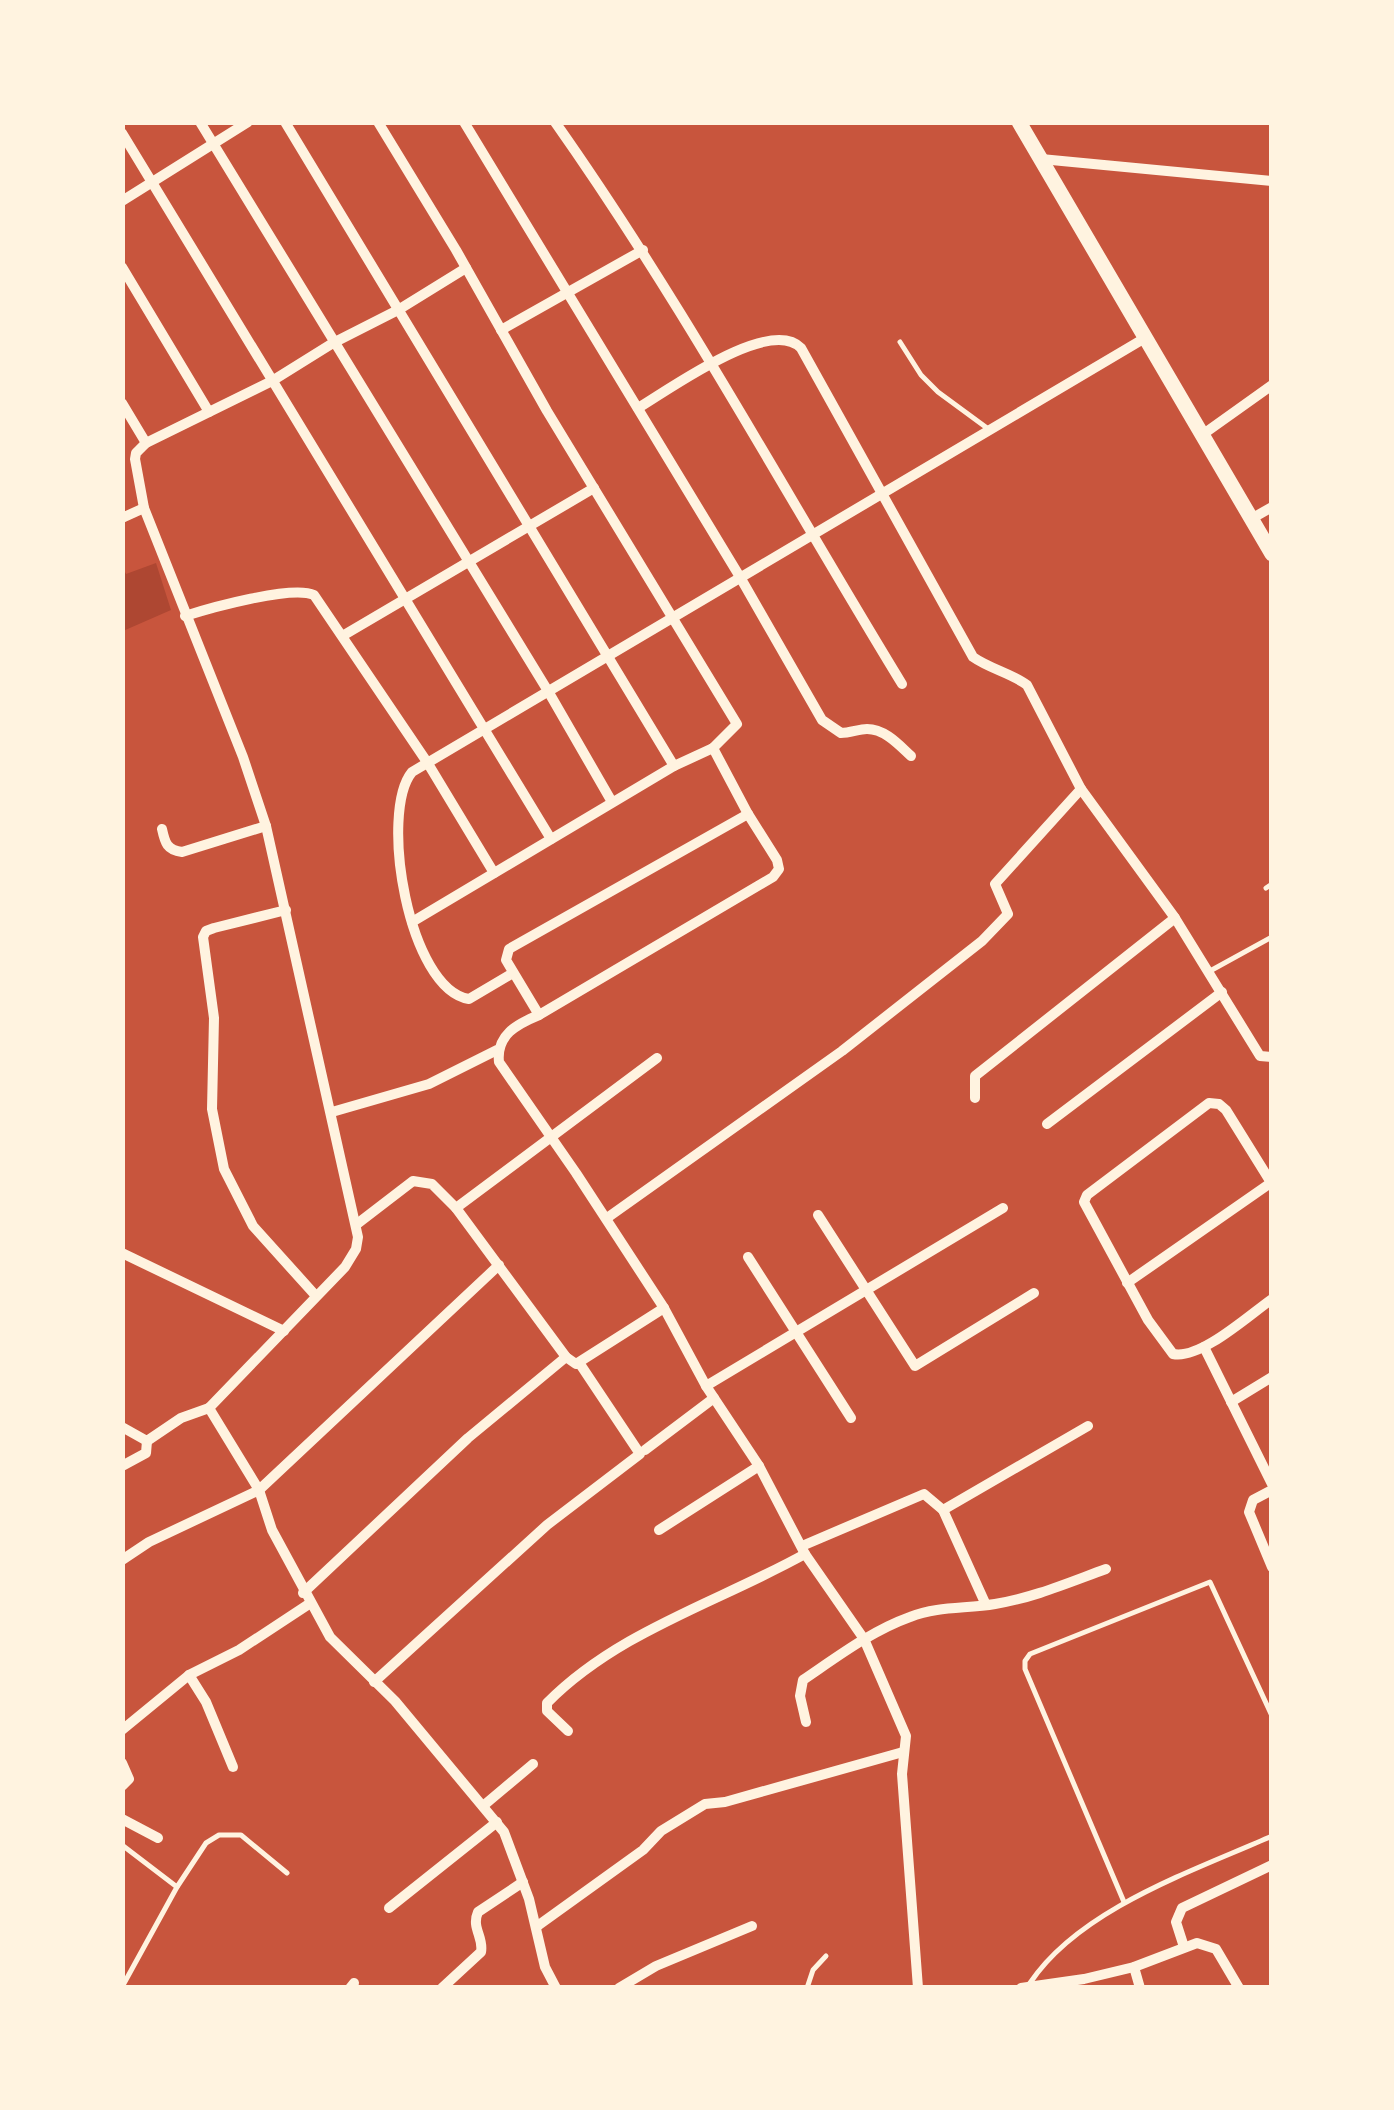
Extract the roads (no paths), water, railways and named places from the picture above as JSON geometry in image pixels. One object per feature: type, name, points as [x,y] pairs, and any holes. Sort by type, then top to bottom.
[{"type":"main road","points":[[1019,122],[1272,554]]},
{"type":"street","points":[[200,122],[612,802]]},
{"type":"street","points":[[122,201],[248,122]]},
{"type":"street","points":[[285,122],[674,766]]},
{"type":"street","points":[[378,122],[736,719],[735,729],[713,748],[674,766],[412,922]]},
{"type":"street","points":[[464,122],[822,720],[841,733],[868,728],[889,736],[912,756]]},
{"type":"street","points":[[555,122],[643,250],[902,684]]},
{"type":"street","points":[[122,133],[550,839]]},
{"type":"street","points":[[1041,159],[1272,181]]},
{"type":"street","points":[[501,330],[643,250]]},
{"type":"street","points":[[122,267],[210,412]]},
{"type":"street","points":[[147,1441],[181,1418],[209,1408],[344,1267],[356,1250],[356,1224],[266,826],[243,757],[144,508],[136,452],[146,443],[272,380],[332,343],[398,310],[466,268]]},
{"type":"street","points":[[638,408],[712,364],[760,342],[778,337],[792,339],[801,348],[973,657],[989,669],[1027,685],[1082,789],[1175,918],[1260,1056],[1272,1057]]},
{"type":"street","points":[[513,973],[468,999],[461,998],[432,972],[412,922],[402,880],[403,783],[427,762],[1145,338]]},
{"type":"street","points":[[1202,436],[1272,385]]},
{"type":"street","points":[[122,403],[146,443]]},
{"type":"street","points":[[344,636],[594,488]]},
{"type":"street","points":[[1252,519],[1272,507]]},
{"type":"street","points":[[122,518],[144,508]]},
{"type":"street","points":[[184,616],[260,598],[307,591],[314,595],[427,762],[494,873]]},
{"type":"street","points":[[332,1112],[418,1088],[498,1050],[509,1030],[773,878],[779,869],[777,860],[713,748]]},
{"type":"street","points":[[607,1218],[842,1052],[982,940],[1008,914],[995,884],[1082,789]]},
{"type":"street","points":[[539,1015],[506,960],[509,949],[748,814]]},
{"type":"street","points":[[162,830],[166,844],[182,852],[266,826]]},
{"type":"street","points":[[286,910],[214,928],[203,937],[214,1018],[212,1109],[224,1169],[253,1226],[316,1296]]},
{"type":"street","points":[[975,1098],[975,1076],[1175,918]]},
{"type":"street","points":[[1047,1124],[1222,992]]},
{"type":"street","points":[[498,1050],[505,1075],[607,1218],[664,1308],[706,1386],[759,1466],[804,1550],[864,1639],[904,1729],[902,1774],[918,1988]]},
{"type":"street","points":[[456,1208],[656,1058]]},
{"type":"street","points":[[1128,1283],[1271,1183],[1219,1104],[1209,1103],[1087,1195],[1084,1202],[1128,1283],[1168,1351],[1178,1356],[1204,1347],[1272,1298]]},
{"type":"street","points":[[356,1224],[414,1181],[432,1184],[456,1208],[566,1357],[580,1364],[640,1454],[548,1525],[374,1682]]},
{"type":"street","points":[[706,1386],[1003,1208]]},
{"type":"street","points":[[818,1215],[917,1367],[1034,1293]]},
{"type":"street","points":[[122,1252],[284,1330]]},
{"type":"street","points":[[748,1257],[851,1418]]},
{"type":"street","points":[[122,1560],[149,1542],[259,1490],[499,1265]]},
{"type":"street","points":[[580,1364],[664,1308]]},
{"type":"street","points":[[1204,1347],[1272,1487],[1253,1500],[1249,1512],[1272,1568]]},
{"type":"street","points":[[122,1730],[189,1675],[239,1650],[306,1598],[468,1438],[566,1357]]},
{"type":"street","points":[[1231,1402],[1272,1376]]},
{"type":"street","points":[[645,1450],[714,1398]]},
{"type":"street","points":[[209,1408],[259,1490],[272,1530],[330,1637],[395,1701],[504,1832],[523,1882],[545,1966],[556,1988]]},
{"type":"street","points":[[122,1426],[147,1441]]},
{"type":"street","points":[[942,1510],[1088,1426]]},
{"type":"street","points":[[122,1466],[146,1452],[147,1441]]},
{"type":"street","points":[[659,1530],[759,1466]]},
{"type":"street","points":[[568,1731],[547,1712],[547,1703],[627,1640],[759,1580],[804,1550],[918,1495],[924,1494],[942,1510],[986,1605]]},
{"type":"street","points":[[806,1722],[800,1696],[803,1680],[864,1639],[936,1609],[1025,1597],[1106,1569]]},
{"type":"street","points":[[189,1675],[206,1702],[233,1768]]},
{"type":"street","points":[[536,1927],[643,1850],[661,1831],[706,1804],[903,1752]]},
{"type":"street","points":[[122,1763],[130,1779],[122,1786]]},
{"type":"street","points":[[483,1806],[533,1764]]},
{"type":"street","points":[[122,1819],[158,1838]]},
{"type":"street","points":[[389,1908],[497,1822]]},
{"type":"street","points":[[1184,1948],[1176,1922],[1182,1908],[1272,1865]]},
{"type":"street","points":[[442,1988],[481,1952],[475,1926],[478,1912],[523,1882]]},
{"type":"street","points":[[619,1988],[656,1966],[752,1926]]},
{"type":"street","points":[[1025,1986],[1084,1979],[1134,1967],[1196,1943],[1216,1949],[1239,1988]]},
{"type":"street","points":[[1134,1967],[1140,1988]]},
{"type":"lane","points":[[900,342],[920,375],[989,430]]},
{"type":"lane","points":[[1210,971],[1272,937]]},
{"type":"lane","points":[[1124,1902],[1024,1661],[1030,1654],[1210,1582],[1272,1716]]},
{"type":"lane","points":[[122,1986],[176,1886],[206,1843],[219,1835],[240,1835],[287,1873]]},
{"type":"lane","points":[[1025,1986],[1054,1953],[1124,1902],[1272,1836]]},
{"type":"lane","points":[[122,1845],[176,1886]]},
{"type":"lane","points":[[807,1988],[813,1970],[826,1956]]}]
